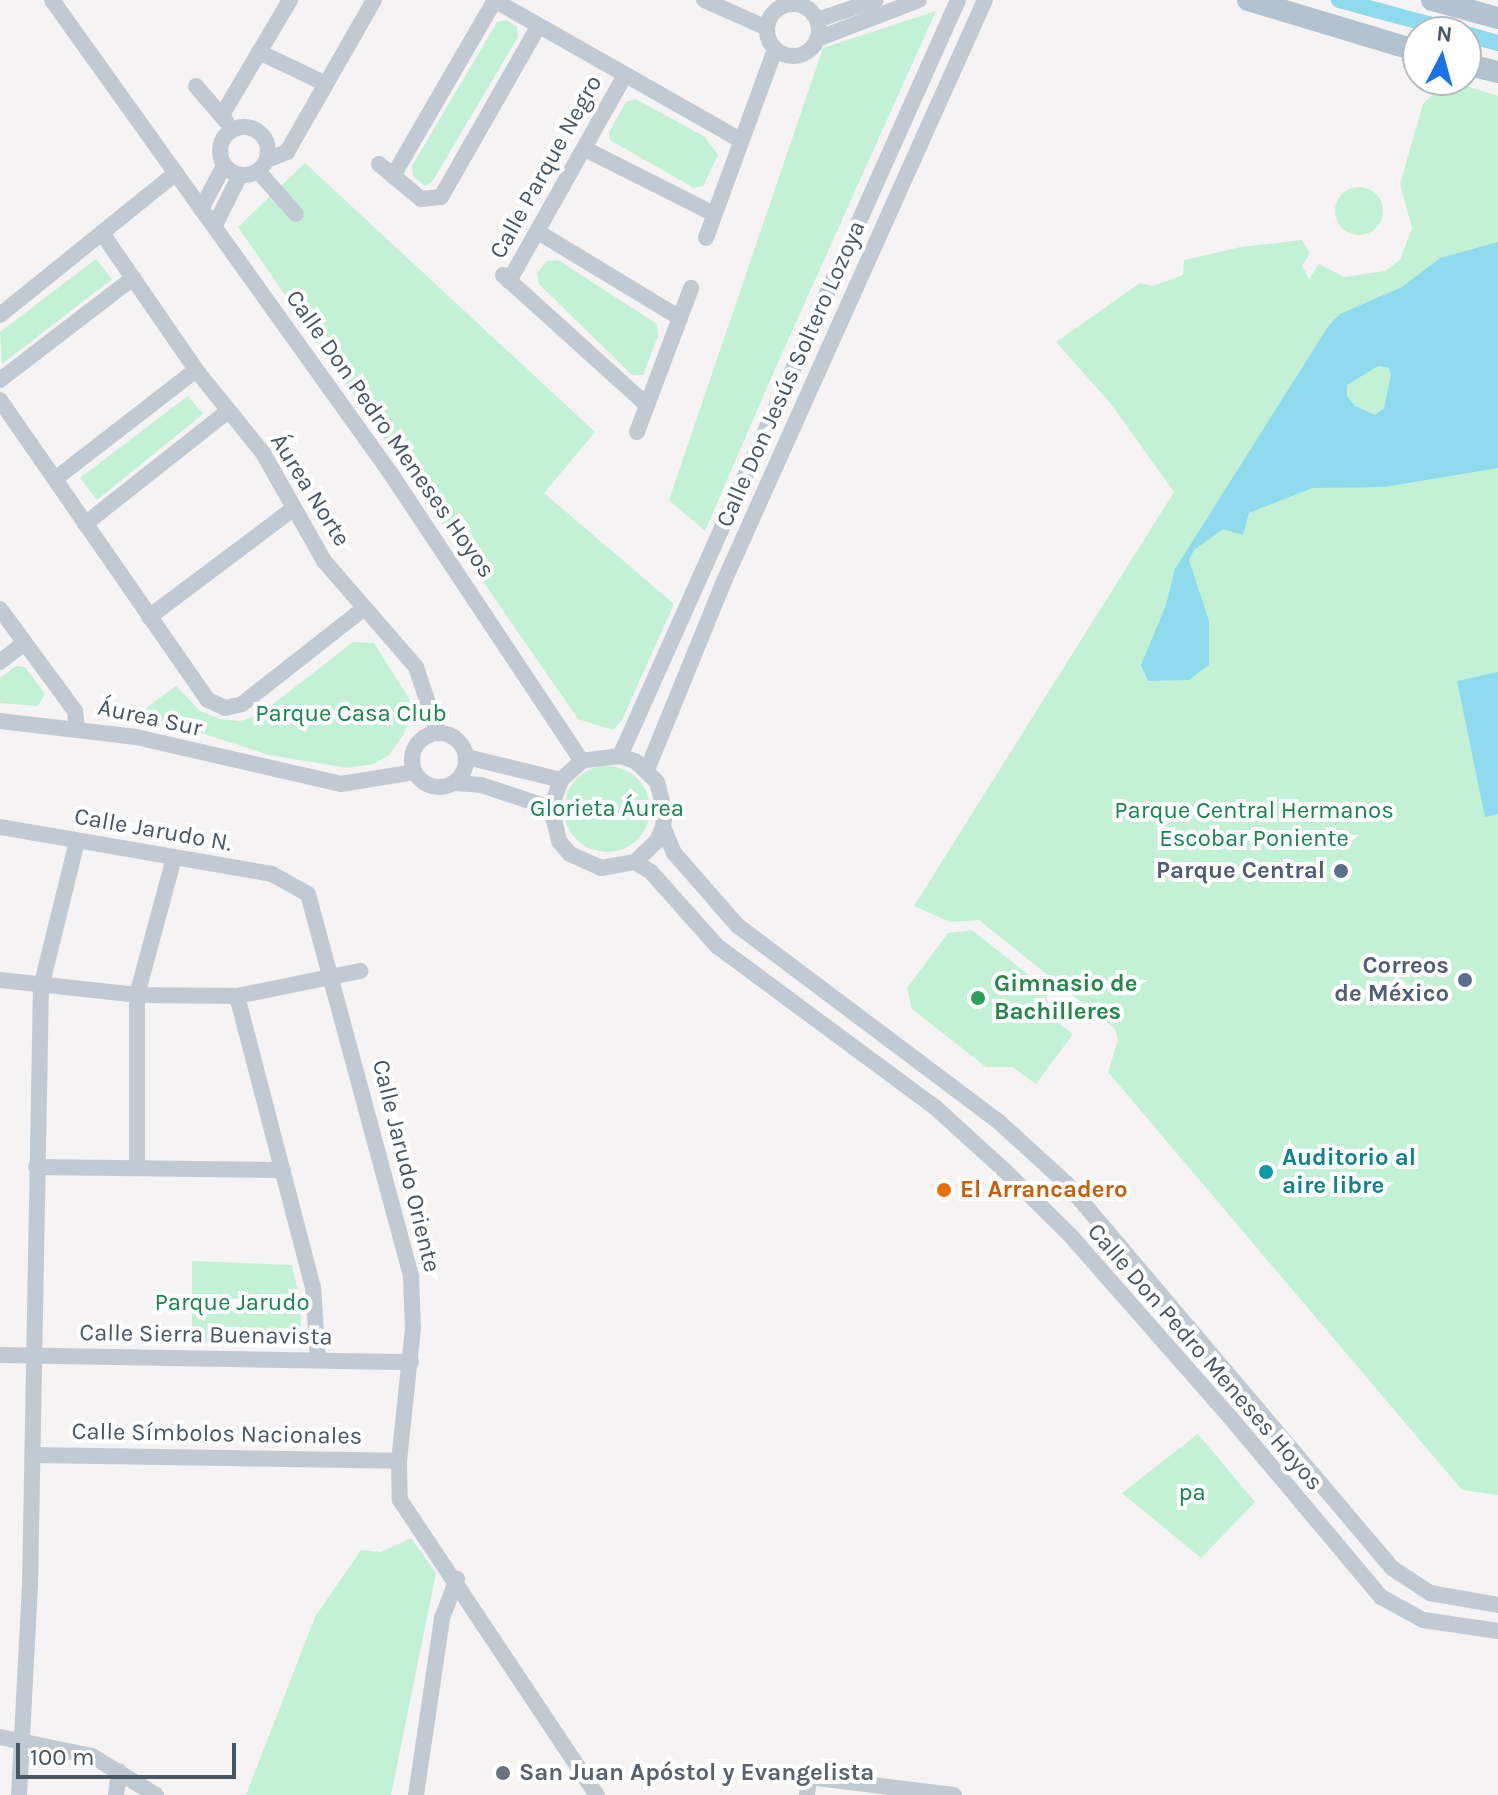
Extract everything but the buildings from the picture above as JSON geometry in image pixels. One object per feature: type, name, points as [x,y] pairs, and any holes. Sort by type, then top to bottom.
[{"type":"main road","points":[[1248,0],[1402,46]]},
{"type":"main road","points":[[1432,0],[1498,18]]},
{"type":"street","name":"Calle Don Pedro Meneses Hoyos","points":[[52,0],[399,486],[582,761]]},
{"type":"street","points":[[201,209],[224,166],[220,146],[227,122],[259,52],[290,0]]},
{"type":"street","points":[[215,225],[240,175],[287,152],[374,0]]},
{"type":"street","points":[[393,176],[495,0],[624,77],[740,140]]},
{"type":"street","points":[[704,0],[767,28]]},
{"type":"street","points":[[817,20],[876,0]]},
{"type":"street","name":"Calle Don Jesús Soltero Lozoya","points":[[647,770],[725,579],[985,0]]},
{"type":"street","points":[[775,49],[799,56],[817,39],[909,1]]},
{"type":"street","name":"Calle Don Jesús Soltero Lozoya","points":[[620,756],[955,1]]},
{"type":"street","points":[[706,238],[712,213],[775,49],[767,28],[773,12],[789,4],[805,7],[817,20],[817,39]]},
{"type":"street","points":[[379,164],[421,199],[441,197],[538,27]]},
{"type":"street","points":[[259,52],[326,84]]},
{"type":"street","name":"Calle Parque Negro","points":[[624,77],[538,232],[506,278],[647,405]]},
{"type":"street","points":[[196,86],[227,122],[249,127],[262,134],[268,146],[263,166],[296,214]]},
{"type":"street","points":[[585,149],[712,213]]},
{"type":"street","points":[[224,166],[240,175]]},
{"type":"street","points":[[0,315],[104,236],[176,173]]},
{"type":"street","points":[[538,232],[680,318]]},
{"type":"street","name":"Áurea Norte","points":[[104,236],[196,370],[263,453],[293,509],[363,609],[416,667],[438,733]]},
{"type":"street","points":[[0,380],[133,278]]},
{"type":"street","points":[[637,432],[691,288]]},
{"type":"street","points":[[55,479],[196,370]]},
{"type":"street","points":[[0,400],[208,700],[225,708],[242,704],[363,609]]},
{"type":"street","points":[[85,524],[228,411]]},
{"type":"street","points":[[149,617],[293,509]]},
{"type":"street","points":[[0,609],[75,711],[77,728]]},
{"type":"street","points":[[0,662],[23,644]]},
{"type":"street","name":"Áurea Sur","points":[[0,721],[136,737],[287,775],[341,784],[414,772]]},
{"type":"street","points":[[454,783],[464,772],[467,757],[457,739],[438,733],[415,746],[414,772],[432,787],[454,783],[518,796],[551,808]]},
{"type":"street","points":[[647,770],[620,756],[582,761],[561,780],[551,808],[559,841],[585,863],[618,867],[635,862],[657,841],[663,827]]},
{"type":"street","points":[[467,757],[561,780]]},
{"type":"street","name":"Calle Don Pedro Meneses Hoyos","points":[[647,770],[663,796],[663,827],[674,853],[738,926],[845,1001],[1030,1147],[1392,1568],[1430,1593],[1498,1605]]},
{"type":"street","points":[[518,796],[524,772]]},
{"type":"street","name":"Calle Jarudo N.","points":[[0,827],[272,874],[297,884]]},
{"type":"street","points":[[19,1795],[24,1739],[34,1455],[41,987],[77,841]]},
{"type":"street","points":[[137,1167],[137,995],[174,858]]},
{"type":"street","name":"Calle Don Pedro Meneses Hoyos","points":[[635,862],[651,872],[738,963],[936,1108],[1032,1195],[1381,1597],[1423,1620],[1498,1631]]},
{"type":"street","name":"Calle Jarudo Oriente","points":[[297,884],[316,910],[411,1277],[411,1362],[399,1461],[400,1500],[457,1579],[597,1795]]},
{"type":"street","points":[[0,980],[41,987],[137,995],[237,996],[333,979],[360,971]]},
{"type":"street","points":[[237,996],[313,1287],[318,1360]]},
{"type":"street","points":[[36,1167],[283,1170]]},
{"type":"street","points":[[1114,1287],[1137,1268]]},
{"type":"street","name":"Calle Sierra Buenavista","points":[[0,1355],[411,1362]]},
{"type":"street","name":"Calle Símbolos Nacionales","points":[[34,1455],[399,1461]]},
{"type":"street","points":[[416,1795],[442,1618],[457,1579]]},
{"type":"street","points":[[0,1737],[24,1739],[92,1756],[156,1795]]},
{"type":"street","points":[[116,1795],[119,1771]]},
{"type":"street","points":[[807,1795],[809,1777],[854,1789],[954,1795]]},
{"type":"green space","points":[[936,11],[705,531],[669,500],[823,48]]},
{"type":"green space","points":[[506,20],[517,27],[518,37],[432,182],[425,186],[413,176],[412,166],[497,22]]},
{"type":"green space","name":"Parque Central Hermanos Escobar Poniente","points":[[1482,91],[1498,96],[1498,1495],[1462,1490],[1108,1072],[1118,1040],[1115,1029],[979,920],[950,922],[914,906],[1174,492],[1111,404],[1056,342],[1140,283],[1153,286],[1183,275],[1184,260],[1241,247],[1302,240],[1310,253],[1302,266],[1309,279],[1319,264],[1344,277],[1385,271],[1400,260],[1412,228],[1400,184],[1423,104],[1431,96],[1482,96]]},
{"type":"green space","points":[[636,99],[705,137],[718,155],[703,186],[694,188],[610,140],[609,132],[626,102]]},
{"type":"green space","points":[[305,163],[595,432],[544,493],[674,604],[622,720],[613,730],[578,719],[238,227]]},
{"type":"green space","points":[[1359,187],[1368,188],[1376,194],[1382,202],[1382,220],[1376,228],[1368,234],[1359,235],[1350,234],[1342,228],[1336,220],[1335,211],[1336,202],[1342,194],[1350,188]]},
{"type":"green space","points":[[96,259],[112,279],[2,364],[0,332]]},
{"type":"green space","points":[[558,260],[657,324],[658,336],[643,375],[632,375],[539,284],[537,273],[547,261]]},
{"type":"green space","points":[[188,396],[203,414],[97,500],[80,478]]},
{"type":"green space","name":"Parque Casa Club","points":[[353,642],[374,643],[413,705],[404,734],[389,755],[374,764],[347,768],[269,755],[177,725],[132,718],[176,686],[200,711],[220,719],[240,721],[259,715]]},
{"type":"green space","points":[[16,666],[25,667],[45,694],[38,706],[0,703],[0,678]]},
{"type":"green space","name":"Glorieta Áurea","points":[[607,766],[623,770],[637,779],[646,793],[650,809],[646,825],[637,839],[623,848],[607,852],[591,848],[577,839],[568,825],[564,809],[568,793],[577,779],[591,770]]},
{"type":"green space","name":"Gimnasio de Bachilleres","points":[[972,930],[1045,988],[1050,1017],[1073,1034],[1036,1084],[1012,1067],[986,1067],[912,1009],[907,988],[948,933]]},
{"type":"green space","name":"Parque Jarudo","points":[[192,1261],[292,1265],[302,1310],[299,1341],[192,1343]]},
{"type":"green space","name":"pa","points":[[1198,1434],[1255,1502],[1201,1558],[1122,1493]]},
{"type":"green space","points":[[411,1538],[436,1573],[391,1795],[246,1795],[315,1617],[361,1550],[381,1552]]},
{"type":"water","points":[[1498,242],[1498,468],[1384,487],[1312,488],[1249,513],[1243,535],[1223,529],[1194,550],[1189,560],[1209,621],[1209,665],[1189,680],[1148,681],[1141,665],[1166,605],[1175,569],[1329,325],[1340,314],[1402,287],[1440,258]],"holes":[[[1378,366],[1388,367],[1391,374],[1384,408],[1375,415],[1355,406],[1347,396],[1347,385]]]},
{"type":"water","points":[[1498,672],[1498,814],[1485,817],[1457,681]]},
{"type":"waterway","points":[[1339,0],[1402,17]]},
{"type":"waterway","points":[[1482,38],[1498,43]]},
{"type":"place","name":"Parque Central","points":[[1341,871]]},
{"type":"place","name":"Correos de México","points":[[1465,980]]},
{"type":"place","name":"Gimnasio de Bachilleres","points":[[978,998]]},
{"type":"place","name":"Auditorio al aire libre","points":[[1266,1172]]},
{"type":"place","name":"El Arrancadero","points":[[944,1190]]},
{"type":"place","name":"San Juan Apóstol y Evangelista","points":[[503,1773]]}]
